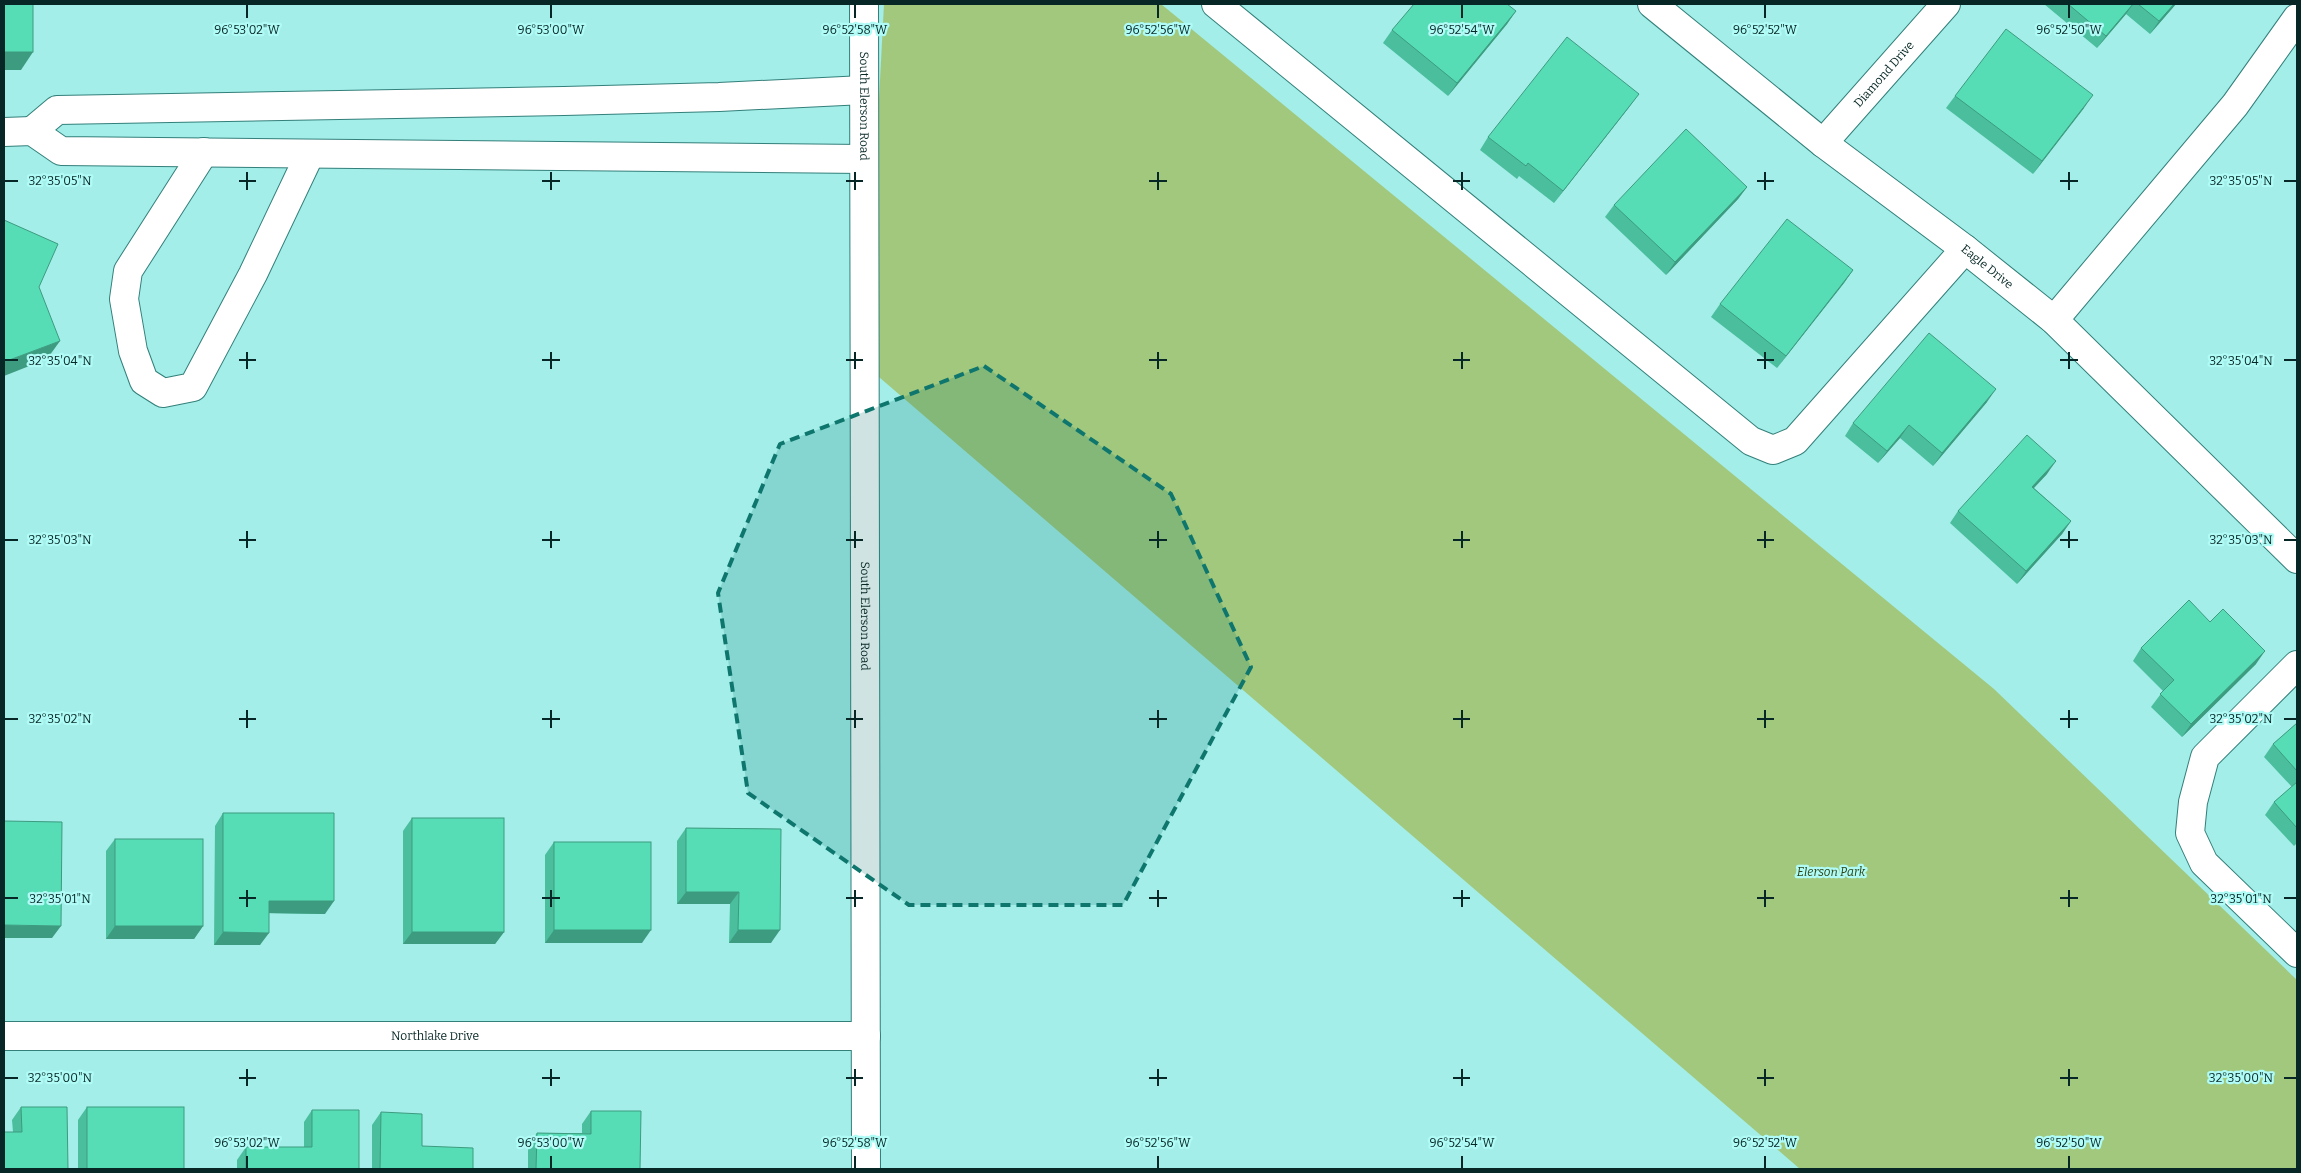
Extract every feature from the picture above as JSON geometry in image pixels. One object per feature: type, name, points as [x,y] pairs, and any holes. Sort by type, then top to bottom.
[{"type":"street","name":"South Elerson Road","points":[[864,4],[866,1169]]},
{"type":"street","points":[[1216,4],[1751,441],[1773,450],[1795,441],[1965,249]]},
{"type":"street","name":"Eagle Drive","points":[[1652,4],[1823,143],[1965,249],[2054,320],[2297,559]]},
{"type":"street","name":"Diamond Drive","points":[[1823,143],[1946,4]]},
{"type":"street","points":[[2054,320],[2235,105],[2297,18]]},
{"type":"street","points":[[32,131],[57,110],[564,101],[719,97],[864,90]]},
{"type":"street","points":[[4,132],[32,131],[61,151],[864,159]]},
{"type":"street","points":[[204,152],[128,271],[124,299],[132,351],[144,381],[163,393],[193,386],[253,274],[310,154]]},
{"type":"street","points":[[2297,665],[2205,757],[2193,802],[2190,832],[2204,863],[2297,953]]},
{"type":"street","name":"Northlake Drive","points":[[4,1036],[866,1036]]},
{"type":"highlighted area","points":[[984,366],[1171,494],[1251,667],[1123,905],[909,905],[748,793],[718,593],[780,444]]},
{"type":"green space","name":"Elerson Park","points":[[884,4],[1161,4],[1994,689],[2297,980],[2297,1169],[1800,1169],[865,365]]},
{"type":"building","points":[[4,4],[33,4],[33,52],[4,52]]},
{"type":"building","points":[[1414,4],[1507,4],[1516,11],[1457,83],[1392,30]]},
{"type":"building","points":[[2068,4],[2133,4],[2106,36]]},
{"type":"building","points":[[2138,4],[2174,4],[2159,21]]},
{"type":"building","points":[[2006,29],[2093,95],[2042,161],[1955,96]]},
{"type":"building","points":[[1567,37],[1639,94],[1563,191],[1528,163],[1526,166],[1488,137]]},
{"type":"building","points":[[1686,129],[1747,187],[1675,262],[1614,205]]},
{"type":"building","points":[[1787,219],[1853,270],[1786,356],[1720,304]]},
{"type":"building","points":[[4,220],[58,244],[39,287],[60,341],[4,362]]},
{"type":"building","points":[[1929,333],[1996,389],[1942,453],[1909,425],[1887,451],[1853,423]]},
{"type":"building","points":[[2027,435],[2056,461],[2032,487],[2071,521],[2026,571],[1958,511]]},
{"type":"building","points":[[2189,600],[2210,622],[2223,609],[2265,651],[2191,724],[2160,694],[2174,680],[2141,648]]},
{"type":"building","points":[[2297,723],[2297,771],[2273,744]]},
{"type":"building","points":[[2297,782],[2297,828],[2274,802]]},
{"type":"building","points":[[223,813],[334,813],[334,901],[269,901],[269,933],[223,932]]},
{"type":"building","points":[[412,818],[504,818],[504,932],[412,932]]},
{"type":"building","points":[[4,821],[62,822],[61,926],[4,925]]},
{"type":"building","points":[[686,828],[781,829],[780,930],[738,930],[739,892],[686,892]]},
{"type":"building","points":[[115,839],[203,839],[203,926],[115,926]]},
{"type":"building","points":[[554,842],[651,842],[651,930],[554,930]]},
{"type":"building","points":[[21,1107],[67,1107],[68,1169],[4,1169],[4,1132],[22,1132]]},
{"type":"building","points":[[87,1107],[184,1107],[184,1169],[87,1169]]},
{"type":"building","points":[[312,1110],[359,1110],[359,1169],[246,1169],[246,1147],[312,1147]]},
{"type":"building","points":[[591,1111],[641,1111],[640,1169],[536,1169],[537,1133],[591,1134]]},
{"type":"building","points":[[381,1112],[422,1114],[422,1146],[473,1148],[473,1169],[380,1169]]}]
